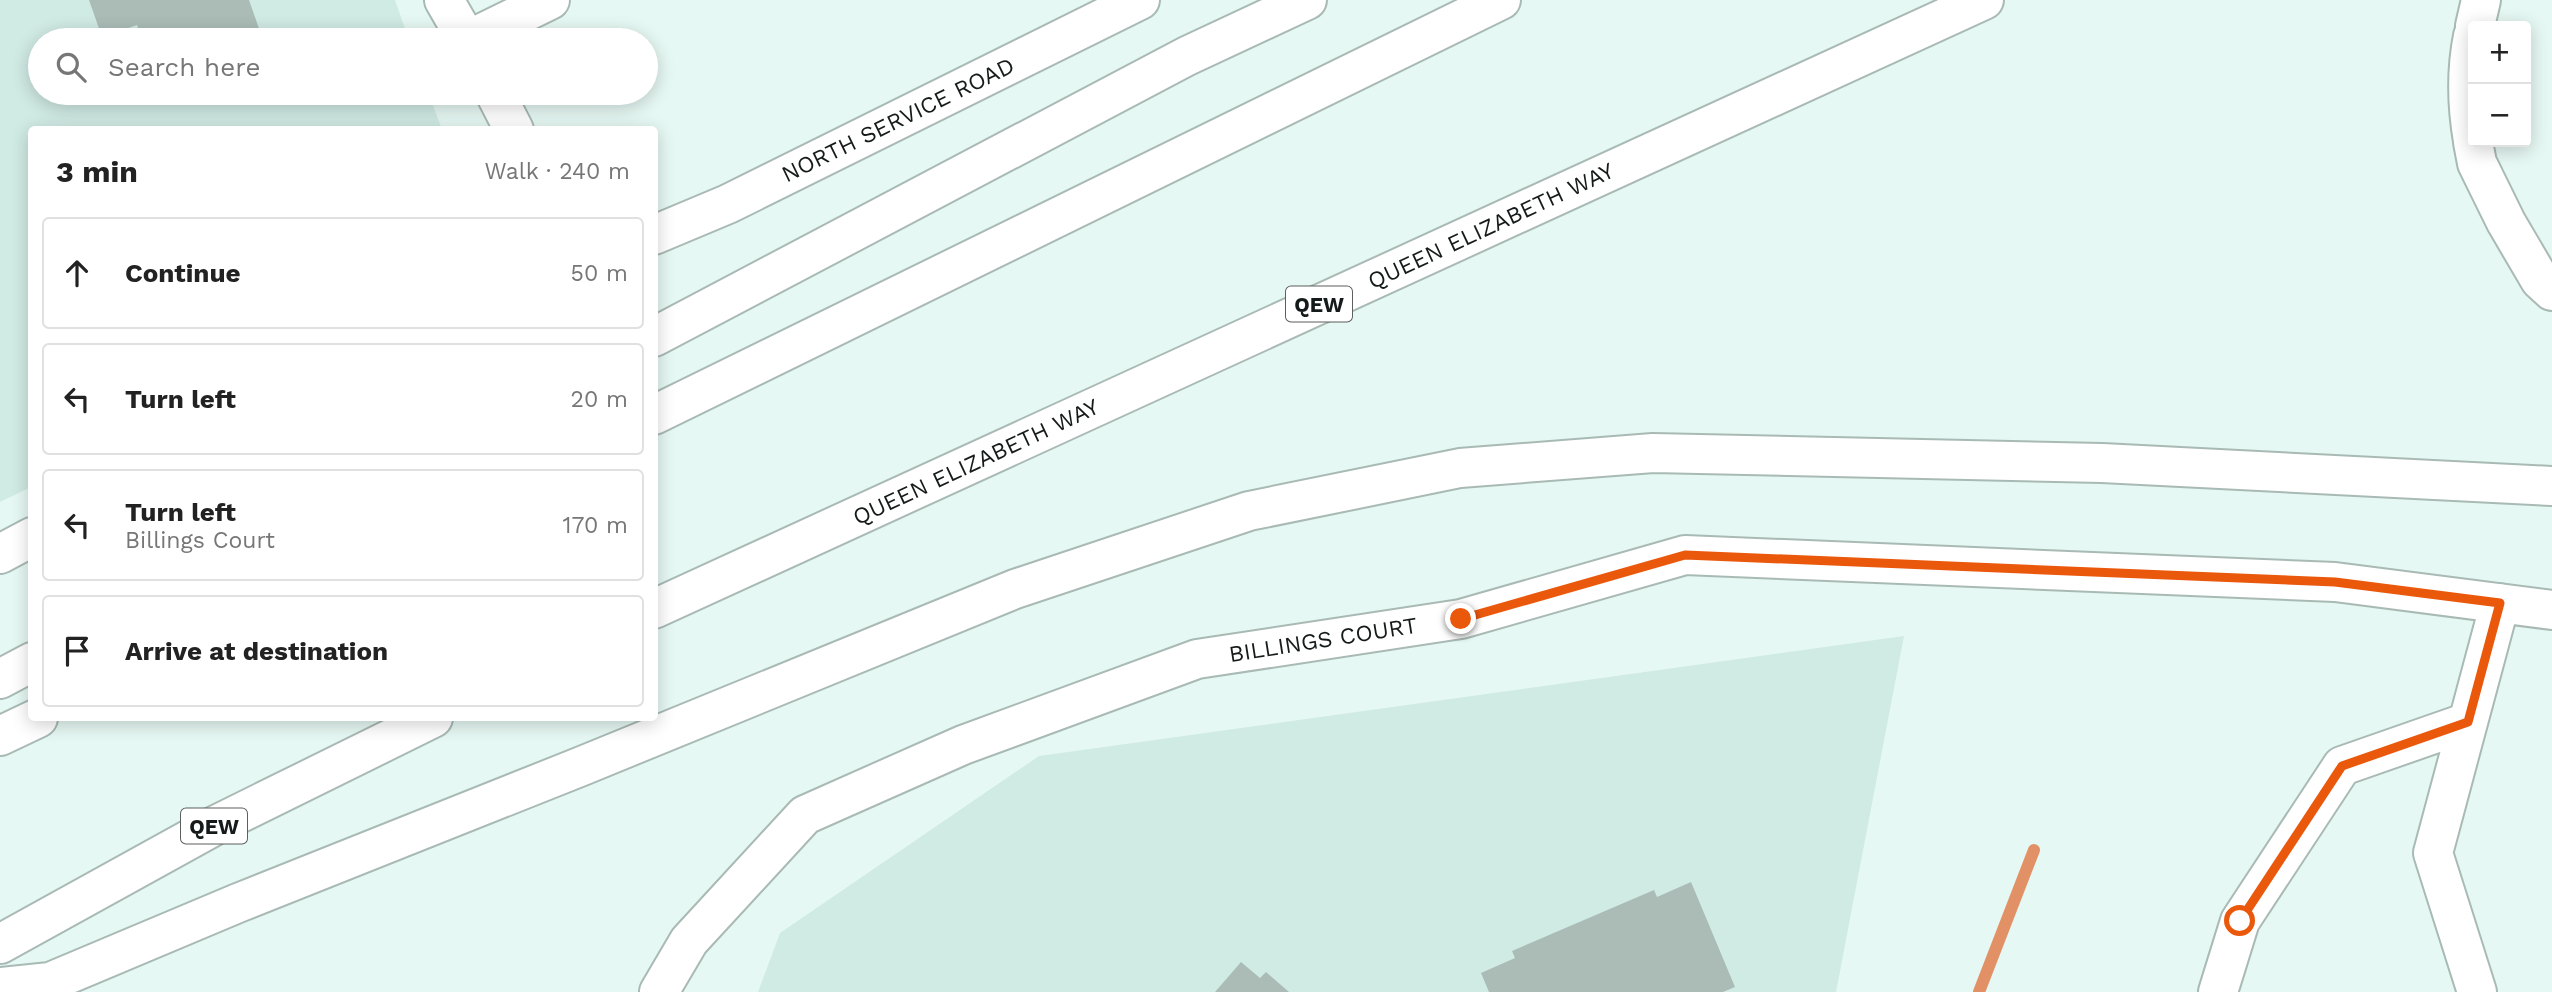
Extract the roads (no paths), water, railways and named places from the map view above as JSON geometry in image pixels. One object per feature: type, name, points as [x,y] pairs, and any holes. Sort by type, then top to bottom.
[{"type":"main road","points":[[444,0],[461,28]]},
{"type":"main road","points":[[493,28],[550,0]]},
{"type":"main road","name":"NORTH SERVICE ROAD","points":[[658,233],[728,204],[1140,0]]},
{"type":"main road","points":[[658,335],[1187,56],[1307,0]]},
{"type":"main road","points":[[658,413],[1501,0]]},
{"type":"main road","name":"QUEEN ELIZABETH WAY","points":[[658,607],[1984,0]]},
{"type":"main road","points":[[2476,21],[2481,0]]},
{"type":"main road","points":[[2468,84],[2468,115]]},
{"type":"main road","points":[[501,105],[512,126]]},
{"type":"main road","points":[[2474,147],[2477,163],[2506,222],[2540,280],[2552,291]]},
{"type":"main road","points":[[0,986],[50,982],[238,903],[1015,589],[1250,511],[1460,468],[1653,453],[2102,463],[2552,486]]},
{"type":"main road","points":[[0,554],[28,539]]},
{"type":"main road","name":"BILLINGS COURT","points":[[659,992],[689,941],[805,815],[963,745],[1197,659],[1461,619],[1685,555],[2335,582],[2552,610]]},
{"type":"main road","points":[[2477,992],[2433,853],[2500,603]]},
{"type":"main road","points":[[0,679],[28,665]]},
{"type":"main road","points":[[0,736],[32,721]]},
{"type":"main road","name":"QEW","points":[[0,944],[212,827],[427,721]]},
{"type":"main road","points":[[2218,992],[2240,921],[2342,766],[2468,722]]},
{"type":"waterway","points":[[1979,992],[2034,850]]}]
